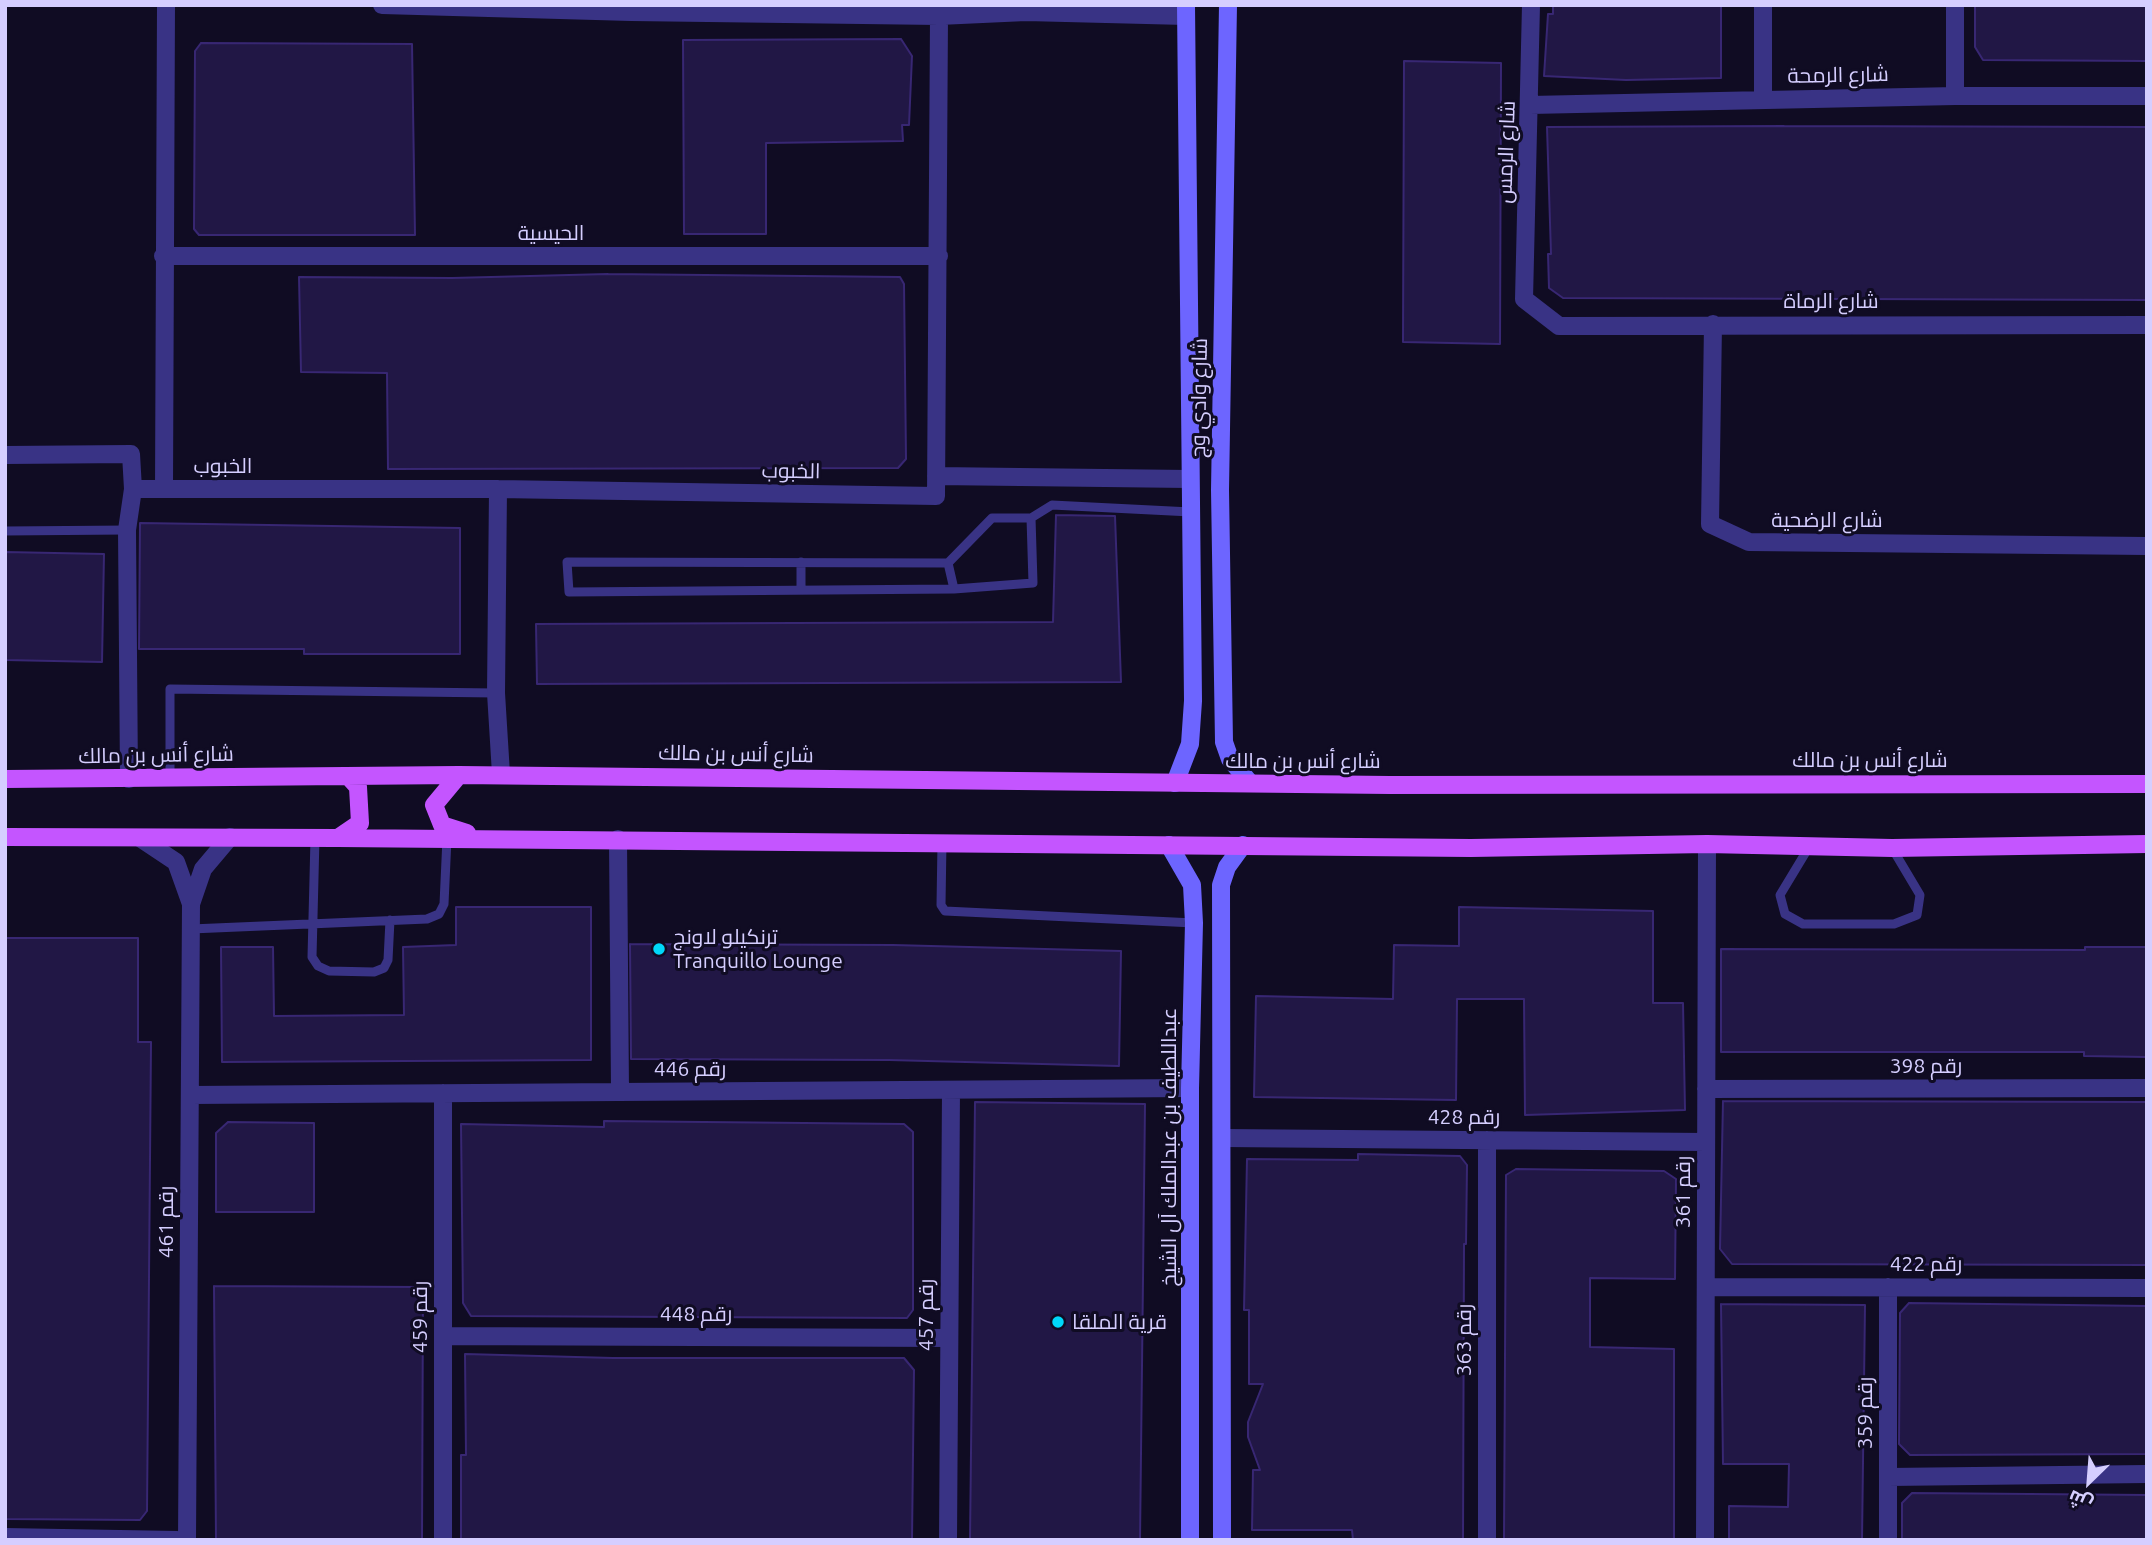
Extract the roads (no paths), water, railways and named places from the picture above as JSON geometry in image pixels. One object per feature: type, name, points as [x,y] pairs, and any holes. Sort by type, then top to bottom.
[{"type":"main road","name":"شارع أنس بن مالك","points":[[5,779],[501,774],[1175,783],[2147,784]]},
{"type":"main road","points":[[459,775],[434,805],[442,825],[482,838]]},
{"type":"main road","points":[[338,838],[360,823],[359,787],[348,776]]},
{"type":"main road","points":[[5,837],[618,839],[1471,848],[1707,844],[1892,848],[2147,844]]},
{"type":"street","name":"الخبوب","points":[[164,488],[166,5]]},
{"type":"street","points":[[382,5],[836,9],[939,16],[1026,9],[1186,11]]},
{"type":"street","name":"شارع وادي وج","points":[[1228,5],[1220,490],[1223,701],[1226,751],[1250,783]]},
{"type":"street","name":"شارع الرمس","points":[[1524,299],[1531,5]]},
{"type":"street","points":[[1763,5],[1763,99]]},
{"type":"street","points":[[1955,5],[1955,96]]},
{"type":"street","name":"شارع وادي وج","points":[[1175,783],[1190,744],[1193,702],[1186,11]]},
{"type":"street","points":[[939,16],[936,476],[1189,479]]},
{"type":"street","name":"شارع الرمحة","points":[[1530,105],[1955,96],[2147,96]]},
{"type":"street","name":"الحيسية","points":[[163,256],[939,256]]},
{"type":"street","name":"شارع الرماة","points":[[1524,299],[1559,326],[2147,325]]},
{"type":"street","name":"شارع الرضحية","points":[[1713,324],[1710,524],[1749,542],[2147,545]]},
{"type":"street","points":[[5,455],[131,454],[133,489],[127,530],[130,779]]},
{"type":"street","name":"الخبوب","points":[[133,489],[499,488],[936,496],[936,476]]},
{"type":"street","points":[[499,488],[496,693],[501,774]]},
{"type":"street","points":[[1193,702],[1223,701]]},
{"type":"street","points":[[191,904],[203,869],[229,837]]},
{"type":"street","points":[[140,838],[176,862],[191,904]]},
{"type":"street","points":[[618,839],[620,1092]]},
{"type":"street","name":"رقم 361","points":[[1705,1540],[1707,844]]},
{"type":"street","name":"عبداللطيف بن عبدالملك آل الشيخ","points":[[1169,845],[1192,885],[1194,930],[1190,1088],[1190,1540]]},
{"type":"street","points":[[1222,1540],[1221,885],[1227,867],[1243,845]]},
{"type":"street","name":"رقم 461","points":[[187,1540],[191,904]]},
{"type":"street","points":[[1194,930],[1199,924],[1211,921],[1217,925],[1221,938]]},
{"type":"street","name":"رقم 446","points":[[190,1095],[1190,1088]]},
{"type":"street","name":"رقم 398","points":[[1706,1088],[2147,1088]]},
{"type":"street","name":"رقم 457","points":[[948,1540],[951,1090]]},
{"type":"street","name":"رقم 459","points":[[443,1093],[443,1540]]},
{"type":"street","name":"رقم 428","points":[[1222,1138],[1706,1142]]},
{"type":"street","name":"رقم 363","points":[[1487,1140],[1487,1540]]},
{"type":"street","points":[[1191,1193],[1222,1193]]},
{"type":"street","name":"رقم 422","points":[[1706,1287],[2147,1288]]},
{"type":"street","name":"رقم 359","points":[[1888,1287],[1888,1540]]},
{"type":"street","name":"رقم 448","points":[[443,1336],[949,1338]]},
{"type":"street","points":[[1888,1478],[2147,1474]]},
{"type":"street","points":[[5,1538],[177,1540]]},
{"type":"lane","points":[[1031,519],[1033,583],[954,589],[569,592],[567,562],[948,563],[992,519],[1031,519],[1052,505],[1191,512]]},
{"type":"lane","points":[[5,531],[127,530]]},
{"type":"lane","points":[[801,562],[801,590]]},
{"type":"lane","points":[[948,563],[954,589]]},
{"type":"lane","points":[[170,778],[170,689],[496,693]]},
{"type":"lane","points":[[314,838],[312,957],[318,966],[329,971],[374,972],[384,968],[388,960],[390,920]]},
{"type":"lane","points":[[191,929],[427,919],[439,914],[444,904],[447,838]]},
{"type":"lane","points":[[942,842],[941,905],[945,911],[1194,930]]},
{"type":"lane","points":[[1809,847],[1780,895],[1785,914],[1803,924],[1894,924],[1917,915],[1920,895],[1892,848]]},
{"type":"place","name":"ترنكيلو لاونج Tranquillo Lounge","points":[[659,949]]},
{"type":"place","name":"قرية الملقا","points":[[1058,1322]]}]
